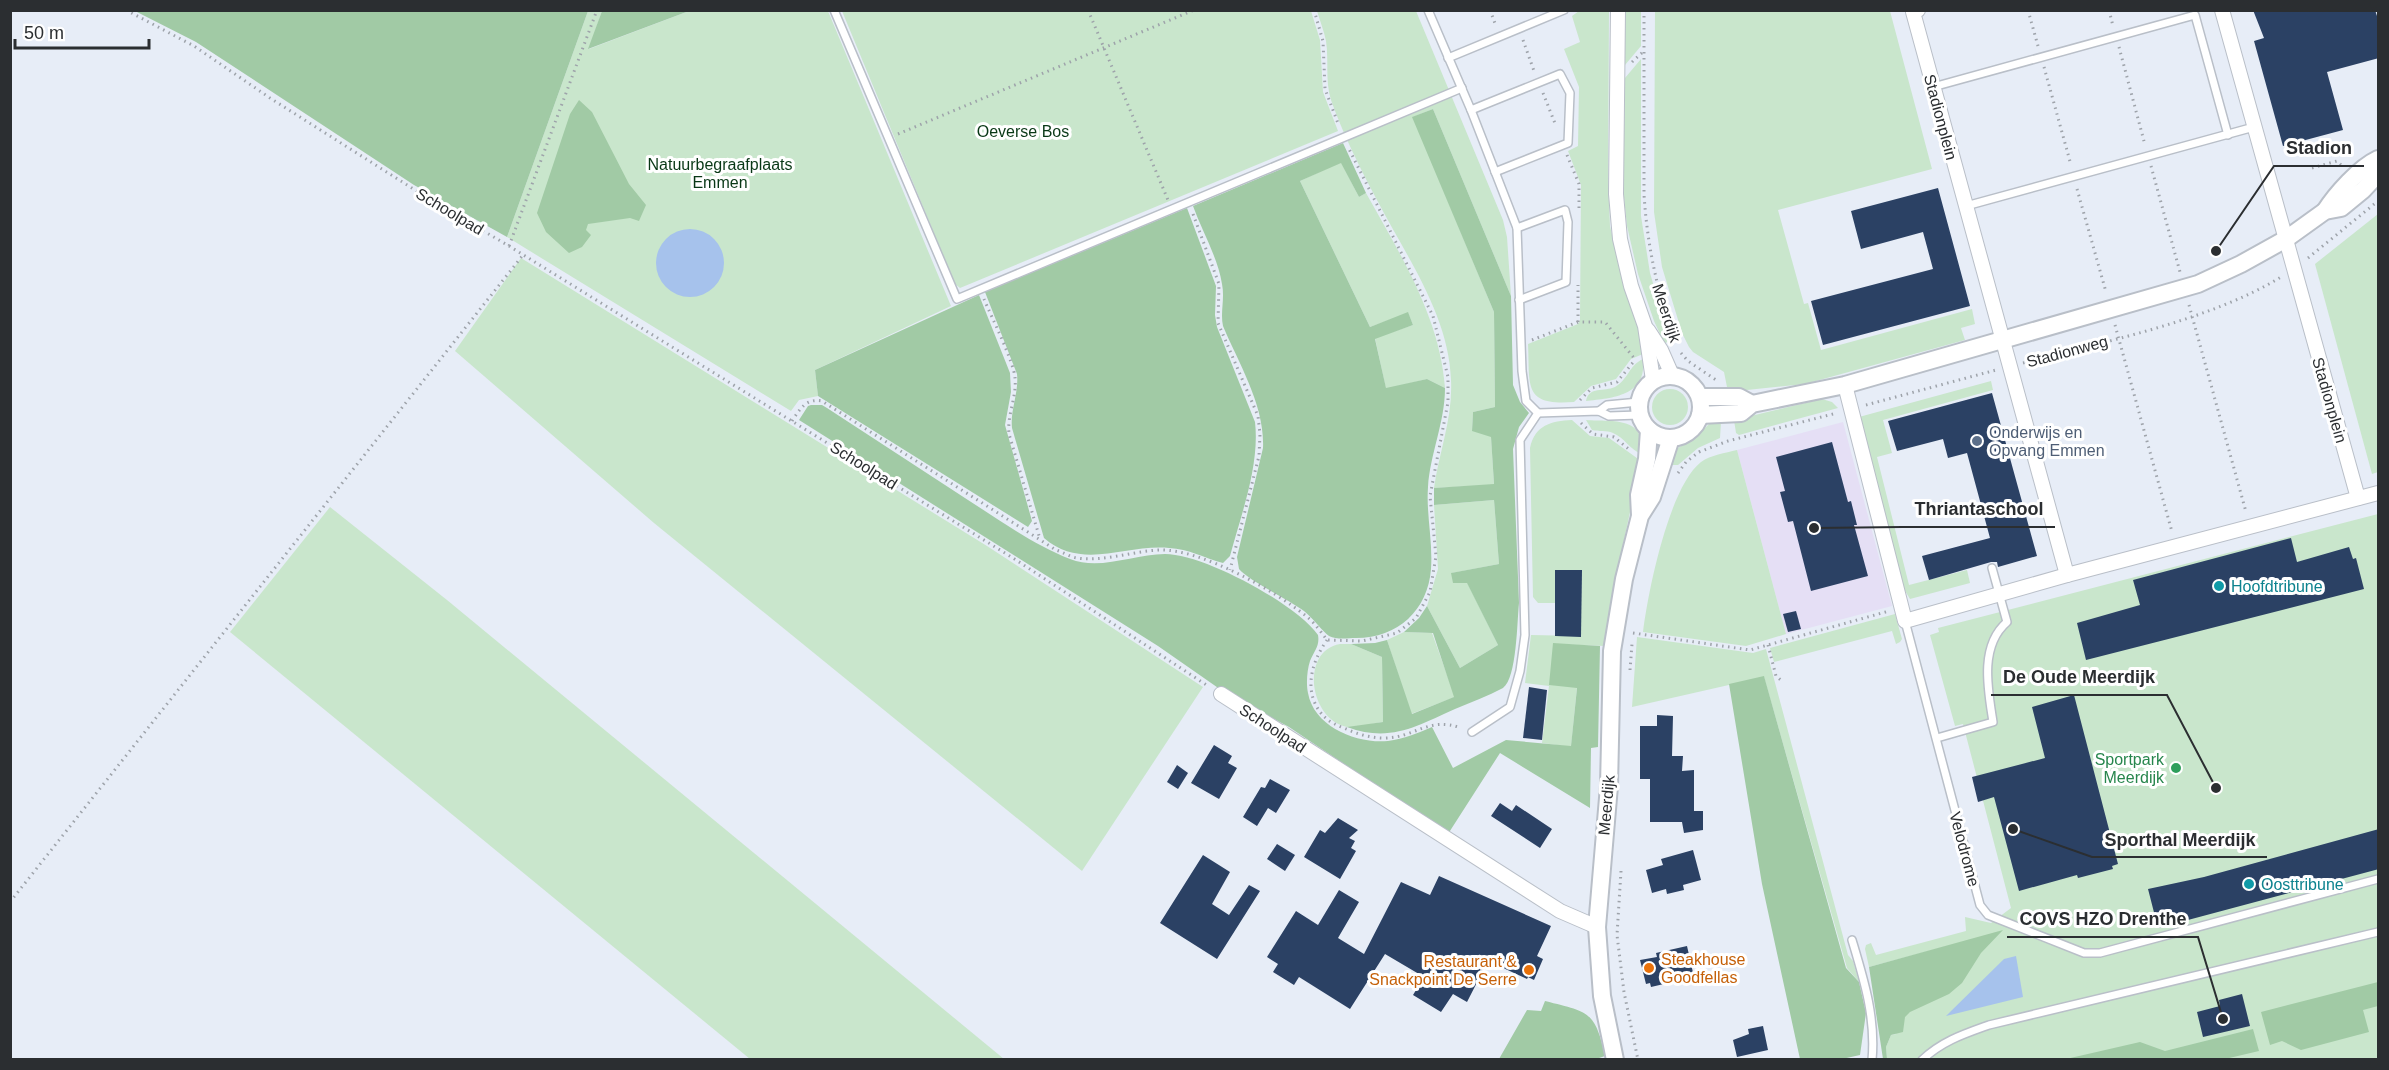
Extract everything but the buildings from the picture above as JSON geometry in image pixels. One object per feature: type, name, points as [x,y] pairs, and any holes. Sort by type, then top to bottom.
[{"type":"street","name":"Meerdijk","points":[[1618,10],[1616,194],[1620,239],[1645,326],[1653,380]]},
{"type":"street","name":"Stadionplein","points":[[2222,10],[2358,498]]},
{"type":"street","name":"Stadionplein","points":[[1914,11],[2067,575]]},
{"type":"street","name":"Stadionweg","points":[[2325,212],[2334,197],[2369,164],[2379,159]]},
{"type":"street","name":"Stadionweg","points":[[1700,415],[1741,413],[1752,404],[1845,385],[2184,288],[2225,272],[2286,239],[2325,212],[2341,207],[2379,174]]},
{"type":"street","name":"Meerdijk","points":[[1645,326],[1661,350],[1672,375]]},
{"type":"street","points":[[1672,375],[1689,382],[1700,397],[1700,415],[1686,433],[1671,438],[1659,436],[1649,430],[1639,408],[1646,386],[1653,380],[1672,375]]},
{"type":"street","name":"Velodrome","points":[[1845,385],[1904,614]]},
{"type":"street","name":"Stadionweg","points":[[1700,397],[1739,397],[1752,404]]},
{"type":"street","name":"Meerdijk","points":[[1615,1059],[1602,996],[1597,927],[1609,786],[1612,651],[1624,579],[1640,516],[1652,496],[1655,462],[1649,430]]},
{"type":"street","name":"Meerdijk","points":[[1655,462],[1671,438]]},
{"type":"street","points":[[1904,614],[1999,594],[2379,493]]},
{"type":"street","name":"Schoolpad","points":[[1221,694],[1560,911],[1597,927]]},
{"type":"lane","points":[[834,10],[957,299],[1462,88]]},
{"type":"lane","points":[[1428,10],[1471,110],[1517,228],[1520,345],[1526,401],[1538,413],[1599,411],[1609,416],[1639,408]]},
{"type":"lane","points":[[1448,57],[1564,10]]},
{"type":"lane","points":[[1933,87],[2195,15],[2228,135]]},
{"type":"lane","points":[[1471,110],[1560,74],[1570,93],[1568,142],[1495,172]]},
{"type":"lane","points":[[1966,206],[2254,127]]},
{"type":"lane","points":[[1517,228],[1565,210],[1568,222],[1566,282],[1519,300]]},
{"type":"lane","points":[[1599,411],[1607,405],[1639,408]]},
{"type":"lane","points":[[1472,732],[1510,707],[1520,671],[1525,635],[1520,440],[1538,413]]},
{"type":"lane","points":[[1936,738],[1994,722],[1987,680],[1989,656],[1999,629],[2007,622],[1992,568]]},
{"type":"lane","name":"Velodrome","points":[[1904,614],[1980,905],[1988,915],[2084,953],[2100,953],[2379,879]]},
{"type":"lane","points":[[1922,1059],[1955,1036],[1989,1025],[2379,932]]},
{"type":"lane","points":[[1852,940],[1869,998],[1874,1038],[1872,1059]]},
{"type":"path","name":"Schoolpad","points":[[126,10],[194,46],[270,98],[426,197],[1013,558],[1221,694]]},
{"type":"path","points":[[509,246],[597,10]]},
{"type":"path","points":[[1088,10],[1172,209]]},
{"type":"path","points":[[888,138],[1194,10]]},
{"type":"path","points":[[792,421],[801,407],[810,401],[822,401],[1056,550],[1074,558],[1103,558],[1160,550],[1181,552],[1230,570],[1258,584],[1307,616],[1327,640],[1362,641],[1396,633],[1416,618],[1430,592],[1436,556],[1430,496],[1448,402],[1448,376],[1433,316],[1344,138],[1325,89],[1323,41],[1314,10]]},
{"type":"path","name":"Meerdijk","points":[[1644,10],[1644,194],[1651,261],[1675,344],[1688,361],[1716,380],[1720,398]]},
{"type":"path","points":[[2028,10],[2176,546]]},
{"type":"path","points":[[2109,10],[2250,527]]},
{"type":"path","points":[[1518,29],[1579,184],[1579,219]]},
{"type":"path","name":"Stadionweg","points":[[1728,441],[2118,338],[2192,316],[2263,288],[2293,269],[2379,201]]},
{"type":"path","points":[[1188,202],[1219,284],[1218,322],[1257,416],[1260,434],[1259,456],[1230,570]]},
{"type":"path","points":[[10,902],[523,255]]},
{"type":"path","points":[[1578,276],[1578,322]]},
{"type":"path","points":[[980,289],[1015,375],[1014,396],[1008,422],[1009,434],[1041,540]]},
{"type":"path","points":[[1520,345],[1578,322],[1605,322],[1635,360]]},
{"type":"path","points":[[1649,355],[1635,360],[1617,382],[1592,388],[1571,411],[1593,434],[1614,437],[1634,454],[1678,473]]},
{"type":"path","points":[[1674,482],[1686,462],[1699,452],[1728,441],[1723,415]]},
{"type":"path","points":[[1635,622],[1633,633],[1750,650],[1904,614]]},
{"type":"path","points":[[1327,640],[1314,663],[1311,687],[1317,709],[1331,723],[1366,736],[1386,738],[1407,734],[1434,723],[1456,726],[1472,732]]},
{"type":"path","points":[[1768,645],[1776,676],[1782,681]]},
{"type":"path","points":[[1621,864],[1617,935],[1624,992],[1638,1059]]},
{"type":"shaded area","points":[[1843,422],[1892,606],[1786,634],[1737,450]]},
{"type":"green space","points":[[602,10],[689,11],[588,49]]},
{"type":"green space","points":[[135,11],[588,11],[507,237],[414,185],[196,42]]},
{"type":"green space","name":"Natuurbegraafplaats Emmen","points":[[588,11],[602,11],[589,49],[689,11],[828,11],[951,306],[815,370],[818,396],[799,400],[791,411],[507,237]]},
{"type":"green space","name":"Oeverse Bos","points":[[842,11],[1311,11],[1320,40],[1323,92],[1338,131],[960,288],[955,284]]},
{"type":"green space","points":[[1317,11],[1416,11],[1503,220],[1507,237],[1511,296],[1433,109],[1413,117],[1494,312],[1495,407],[1473,412],[1472,430],[1491,436],[1494,485],[1434,488],[1448,421],[1451,394],[1448,356],[1443,332],[1424,287],[1364,176],[1336,113],[1328,86],[1326,41]]},
{"type":"green space","points":[[1579,11],[1609,11],[1610,226],[1643,354],[1631,359],[1616,379],[1591,386],[1574,402],[1557,402],[1546,401],[1533,390],[1530,382],[1528,344],[1578,324],[1580,320],[1581,185],[1568,151],[1578,146],[1579,87],[1564,49],[1580,42],[1572,16]]},
{"type":"green space","points":[[1625,11],[1641,11],[1641,46],[1625,65]]},
{"type":"green space","points":[[1655,11],[1890,11],[1932,169],[1778,210],[1804,304],[1808,303],[1821,350],[1972,309],[1975,324],[1961,328],[1965,340],[1805,384],[1728,392],[1724,372],[1689,347],[1682,333],[1662,267],[1654,212]]},
{"type":"green space","points":[[1641,59],[1641,216],[1650,273],[1669,338],[1665,345],[1638,274],[1627,226],[1623,188],[1625,78]]},
{"type":"green space","points":[[579,100],[592,112],[629,184],[646,205],[639,221],[630,218],[588,224],[586,230],[591,235],[582,247],[569,253],[546,232],[537,213],[570,114]]},
{"type":"green space","points":[[1433,109],[1511,296],[1513,385],[1520,402],[1529,413],[1519,427],[1513,449],[1519,603],[1517,635],[1511,673],[1503,688],[1403,730],[1390,733],[1362,732],[1347,727],[1383,722],[1382,657],[1351,644],[1387,640],[1412,714],[1454,697],[1433,633],[1404,632],[1419,618],[1427,606],[1460,668],[1498,645],[1467,583],[1453,583],[1451,573],[1499,564],[1494,500],[1434,505],[1434,488],[1494,484],[1491,437],[1472,431],[1473,412],[1495,407],[1494,312],[1412,117]]},
{"type":"green space","points":[[1343,143],[1366,193],[1359,197],[1341,163],[1300,181],[1370,327],[1408,312],[1413,325],[1375,339],[1386,388],[1427,379],[1445,388],[1443,413],[1428,487],[1431,569],[1424,597],[1408,619],[1385,633],[1371,637],[1335,638],[1329,636],[1304,611],[1251,579],[1239,569],[1237,557],[1263,448],[1263,432],[1250,386],[1223,326],[1223,290],[1220,274],[1193,206]]},
{"type":"green space","points":[[1341,162],[1359,197],[1366,193],[1405,263],[1427,311],[1435,336],[1442,362],[1445,388],[1427,379],[1386,389],[1375,338],[1413,325],[1408,313],[1370,327],[1300,181]]},
{"type":"green space","points":[[1187,208],[1216,286],[1217,327],[1255,422],[1255,455],[1252,472],[1230,556],[1223,563],[1169,548],[1089,555],[1059,548],[1044,538],[1012,428],[1017,374],[985,292]]},
{"type":"green space","points":[[2378,214],[2378,472],[2372,474],[2315,264]]},
{"type":"green space","points":[[521,258],[987,546],[1203,687],[1082,871],[654,523],[455,351]]},
{"type":"green space","points":[[979,295],[1010,373],[1011,392],[1005,425],[1032,521],[1028,527],[818,396],[815,370]]},
{"type":"green space","points":[[1643,359],[1640,381],[1634,388],[1617,396],[1586,401],[1590,393],[1594,391],[1615,387]]},
{"type":"green space","points":[[1991,381],[1993,390],[1883,420],[1892,453],[1877,457],[1909,585],[1967,570],[1970,583],[1910,599],[1904,589],[1859,417]]},
{"type":"green space","points":[[1670,389],[1683,394],[1688,407],[1683,420],[1670,425],[1657,420],[1652,407],[1657,394]]},
{"type":"green space","points":[[1822,399],[1832,402],[1838,408],[1739,435],[1736,433],[1734,420]]},
{"type":"green space","points":[[811,405],[822,405],[1018,532],[1070,559],[1105,563],[1153,555],[1182,556],[1225,571],[1248,583],[1290,609],[1318,635],[1317,645],[1308,669],[1307,689],[1312,705],[1328,724],[1351,736],[1376,741],[1400,739],[1432,727],[1453,768],[1506,740],[1571,746],[1577,688],[1549,685],[1553,643],[1600,646],[1598,747],[1591,748],[1590,808],[1500,753],[1448,834],[1289,727],[1224,692],[1158,646],[799,420]]},
{"type":"green space","points":[[1572,420],[1590,436],[1609,438],[1641,461],[1610,605],[1605,646],[1553,644],[1577,687],[1571,747],[1542,743],[1549,686],[1525,683],[1531,635],[1581,636],[1581,570],[1555,570],[1555,603],[1538,603],[1533,597],[1530,448],[1532,440],[1540,429],[1551,423]]},
{"type":"green space","points":[[1586,420],[1617,422],[1633,427],[1639,433],[1642,442],[1642,454],[1613,433],[1592,430]]},
{"type":"green space","points":[[1721,422],[1720,438],[1698,448],[1678,465],[1668,465],[1676,449],[1695,438],[1709,424]]},
{"type":"green space","points":[[1737,450],[1786,634],[1746,646],[1643,632],[1655,567],[1679,493],[1701,462]]},
{"type":"green space","points":[[1494,500],[1499,564],[1452,573],[1467,582],[1498,645],[1460,668],[1427,606],[1438,569],[1434,505]]},
{"type":"green space","points":[[330,507],[447,600],[1004,1059],[750,1059],[230,632]]},
{"type":"green space","name":"Sportpark Meerdijk","points":[[2378,514],[2378,1059],[1887,1059],[1886,1047],[1891,1035],[1896,1034],[1893,1000],[1970,940],[1869,967],[1866,945],[1871,943],[1876,955],[1966,931],[1965,917],[1991,923],[2011,908],[1963,724],[1955,726],[1930,635],[1939,632],[1938,628]]},
{"type":"green space","points":[[1895,614],[1902,639],[1896,644],[1892,631],[1774,662],[1770,648]]},
{"type":"green space","points":[[1404,632],[1432,633],[1455,697],[1411,714],[1387,640]]},
{"type":"green space","points":[[1637,637],[1753,653],[1766,649],[1848,955],[1853,961],[1859,982],[1847,968],[1764,677],[1632,707]]},
{"type":"green space","points":[[1340,644],[1351,644],[1382,657],[1383,722],[1347,727],[1334,721],[1324,712],[1314,685],[1315,671],[1319,659],[1327,649]]},
{"type":"green space","points":[[1764,676],[1846,968],[1859,982],[1866,1013],[1860,1055],[1842,1059],[1800,1059],[1762,884],[1729,684]]},
{"type":"green space","points":[[2003,930],[1981,953],[1962,983],[1949,994],[1910,1012],[1905,1017],[1903,1032],[1891,1035],[1886,1047],[1887,1059],[1883,1059],[1869,967]]},
{"type":"green space","points":[[2378,982],[2378,1006],[2363,1010],[2369,1032],[2301,1050],[2282,1041],[2270,1045],[2261,1012]]},
{"type":"green space","points":[[1545,1001],[1587,1015],[1597,1030],[1605,1056],[1593,1060],[1499,1059],[1527,1010],[1541,1011]]},
{"type":"green space","points":[[2253,1029],[2259,1051],[2225,1059],[2066,1059],[2140,1042],[2165,1051]]},
{"type":"water","points":[[697,229],[709,235],[718,244],[724,256],[722,276],[714,287],[697,297],[683,297],[666,287],[658,276],[656,256],[666,239],[677,231]]},
{"type":"water","points":[[2016,956],[2023,997],[1946,1016],[2004,959]]},
{"type":"place","name":"Stadion","points":[[2216,251]]},
{"type":"place","name":"Onderwijs en Opvang Emmen","points":[[1977,441]]},
{"type":"place","name":"Thriantaschool","points":[[1814,528]]},
{"type":"place","name":"Hoofdtribune","points":[[2219,586]]},
{"type":"place","name":"Sportpark Meerdijk","points":[[2176,768]]},
{"type":"place","name":"De Oude Meerdijk","points":[[2216,788]]},
{"type":"place","name":"Sporthal Meerdijk","points":[[2013,829]]},
{"type":"place","name":"Oosttribune","points":[[2249,884]]},
{"type":"place","name":"Steakhouse Goodfellas","points":[[1649,968]]},
{"type":"place","name":"Restaurant & Snackpoint De Serre","points":[[1529,970]]},
{"type":"place","name":"COVS HZO Drenthe","points":[[2223,1019]]}]
